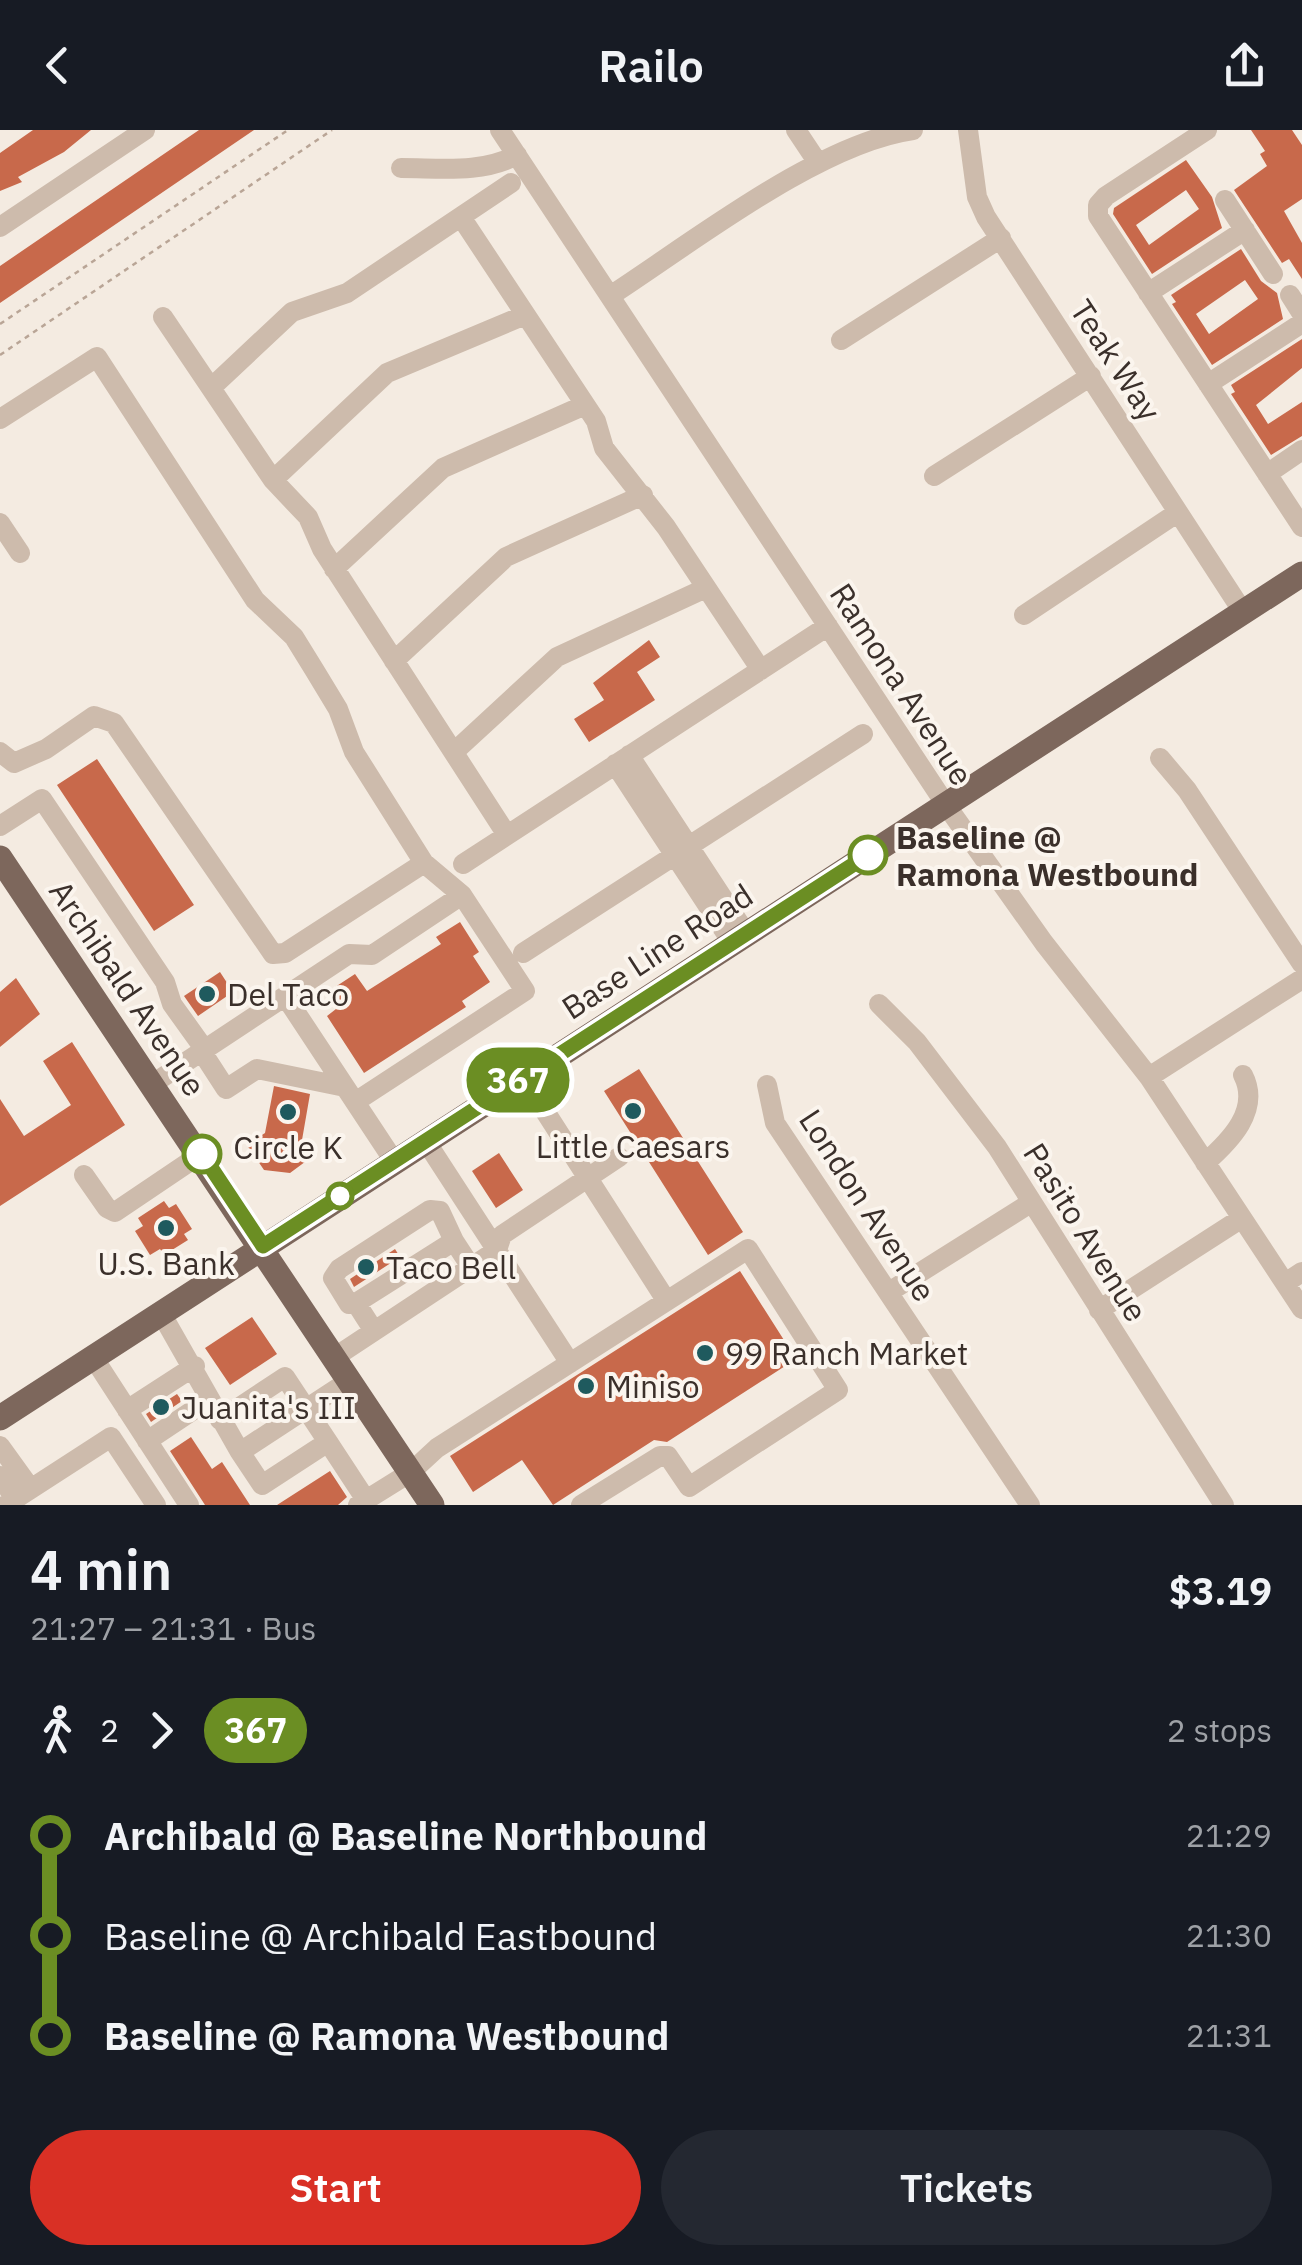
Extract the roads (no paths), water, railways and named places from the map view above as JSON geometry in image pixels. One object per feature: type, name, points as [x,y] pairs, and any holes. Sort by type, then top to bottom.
[{"type":"main road","name":"Base Line Road","points":[[0,1418],[738,936],[1302,574]]},
{"type":"main road","name":"Archibald Avenue","points":[[0,858],[202,1154],[432,1505]]},
{"type":"street","points":[[0,227],[144,130]]},
{"type":"street","name":"Ramona Avenue","points":[[500,130],[946,805],[1044,942],[1149,1077],[1242,1218],[1293,1277],[1302,1309]]},
{"type":"street","points":[[796,130],[818,162]]},
{"type":"street","points":[[610,296],[818,162],[859,142],[913,130]]},
{"type":"street","name":"Teak Way","points":[[968,130],[977,197],[1243,612]]},
{"type":"street","points":[[1206,130],[1098,205],[1100,221],[1302,527]]},
{"type":"street","points":[[401,168],[497,166],[517,155]]},
{"type":"street","points":[[211,388],[292,312],[347,293],[511,184]]},
{"type":"street","points":[[1225,200],[1273,274]]},
{"type":"street","points":[[461,217],[585,405],[604,448],[643,495],[760,670]]},
{"type":"street","points":[[1148,293],[1245,230]]},
{"type":"street","points":[[841,340],[1001,238]]},
{"type":"street","points":[[1290,295],[1302,314]]},
{"type":"street","points":[[273,480],[387,373],[526,314]]},
{"type":"street","points":[[164,317],[273,480],[308,518],[334,569],[508,835]]},
{"type":"street","points":[[1208,384],[1302,322]]},
{"type":"street","points":[[0,419],[97,357],[255,600],[294,637],[338,709],[354,752],[424,863],[462,895],[525,991],[350,1094],[258,1069],[226,1089],[172,1004],[165,982],[42,799],[0,826]]},
{"type":"street","points":[[934,476],[1091,376]]},
{"type":"street","points":[[334,569],[444,468],[585,405]]},
{"type":"street","points":[[1267,474],[1302,450]]},
{"type":"street","points":[[394,661],[506,557],[643,495]]},
{"type":"street","points":[[1024,614],[1178,513]]},
{"type":"street","points":[[0,524],[20,553]]},
{"type":"street","points":[[454,752],[557,657],[706,588]]},
{"type":"street","points":[[463,864],[828,626]]},
{"type":"street","points":[[0,752],[14,762],[46,749],[94,716],[104,716],[114,723],[273,954],[285,953],[424,863]]},
{"type":"street","points":[[523,953],[863,734]]},
{"type":"street","points":[[1160,758],[1187,790],[1302,964]]},
{"type":"street","points":[[622,760],[738,936]]},
{"type":"street","points":[[154,1083],[350,954],[372,955],[462,895]]},
{"type":"street","points":[[1149,1077],[1302,979]]},
{"type":"street","points":[[284,996],[394,1160]]},
{"type":"street","name":"Pasito Avenue","points":[[879,1004],[917,1042],[1032,1202],[1224,1505]]},
{"type":"street","points":[[1205,1163],[1245,1116],[1249,1088],[1243,1075]]},
{"type":"street","points":[[523,1077],[666,1300]]},
{"type":"street","name":"London Avenue","points":[[767,1084],[775,1123],[1030,1505]]},
{"type":"street","points":[[426,1140],[570,1364]]},
{"type":"street","points":[[84,1176],[106,1208],[115,1212],[202,1154]]},
{"type":"street","points":[[335,1356],[497,1250],[502,1235],[620,1157]]},
{"type":"street","points":[[890,1292],[1032,1202]]},
{"type":"street","points":[[454,1240],[356,1304],[349,1304],[333,1278],[339,1269],[430,1210],[440,1212],[471,1267]]},
{"type":"street","points":[[1099,1310],[1242,1218]]},
{"type":"street","points":[[220,1420],[284,1377],[328,1442],[362,1503],[411,1472],[437,1448],[748,1250],[838,1390],[690,1487],[668,1456],[660,1456],[581,1505]]},
{"type":"street","points":[[356,1304],[374,1331]]},
{"type":"street","points":[[161,1313],[195,1366],[220,1420],[262,1485],[328,1442]]},
{"type":"street","points":[[93,1357],[190,1505]]},
{"type":"street","points":[[127,1410],[195,1366]]},
{"type":"street","points":[[240,1452],[350,1380]]},
{"type":"street","points":[[148,1441],[210,1400]]},
{"type":"street","points":[[18,1498],[111,1437],[156,1505]]},
{"type":"street","points":[[0,1446],[18,1498]]},
{"type":"street","points":[[0,1476],[18,1498]]},
{"type":"place","name":"Baseline @ Ramona Westbound","points":[[868,855]]},
{"type":"place","name":"Del Taco","points":[[207,994]]},
{"type":"place","name":"Little Caesars","points":[[633,1111]]},
{"type":"place","name":"Circle K","points":[[288,1112]]},
{"type":"place","name":"U.S. Bank","points":[[166,1228]]},
{"type":"place","name":"Taco Bell","points":[[366,1267]]},
{"type":"place","name":"99 Ranch Market","points":[[705,1353]]},
{"type":"place","name":"Miniso","points":[[586,1386]]},
{"type":"place","name":"Juanita's III","points":[[161,1407]]}]
